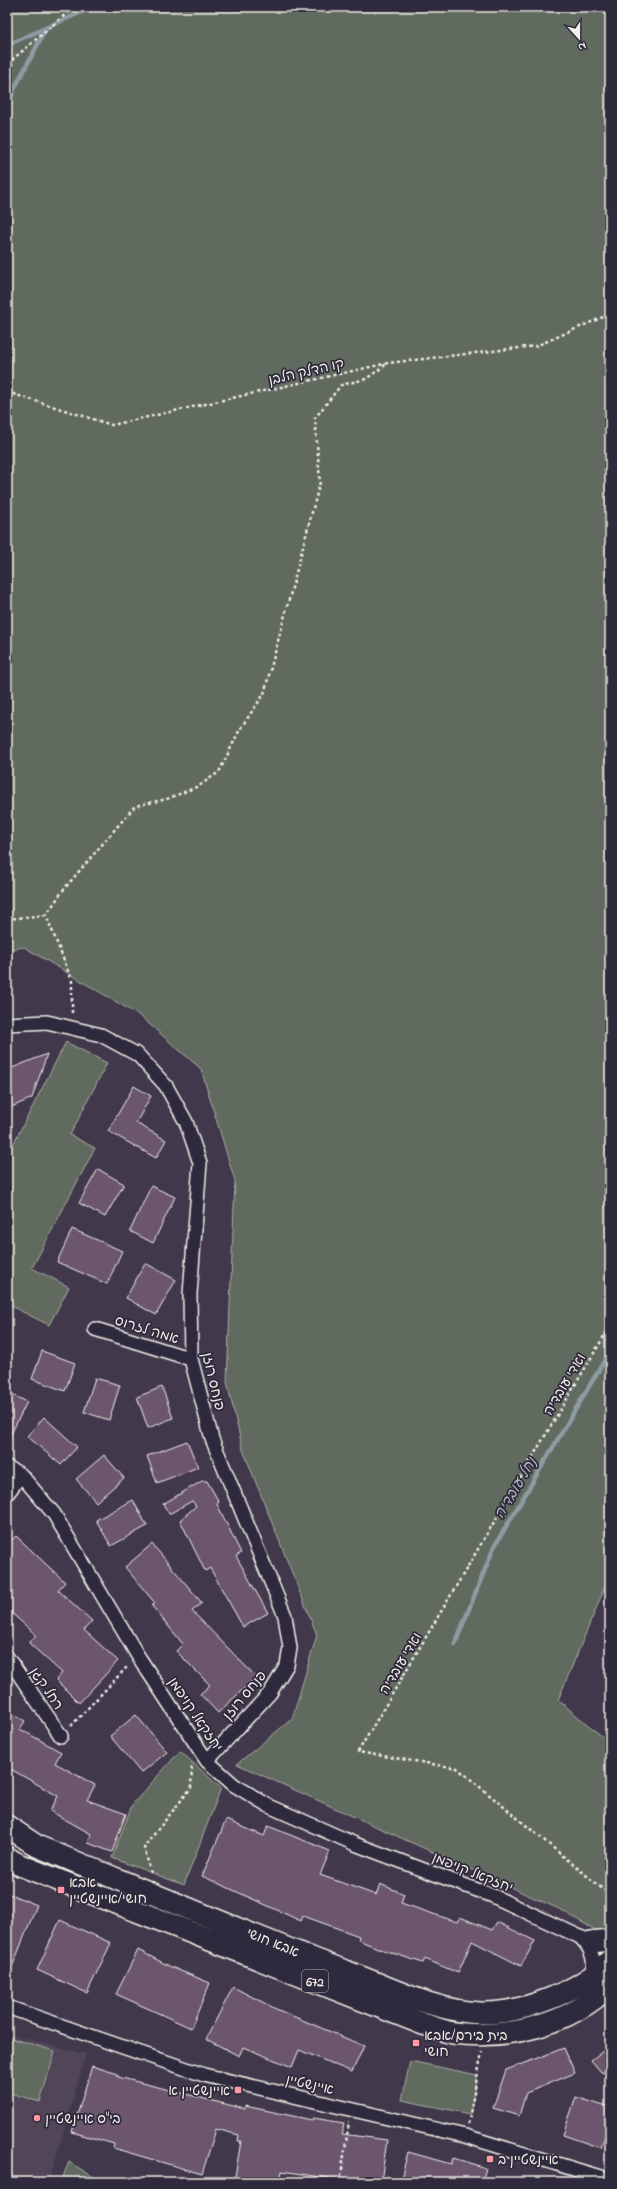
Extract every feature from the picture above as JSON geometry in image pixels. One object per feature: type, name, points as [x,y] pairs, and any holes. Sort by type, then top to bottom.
[{"type":"main road","name":"אבא חושי","points":[[7,1826],[37,1846],[320,1962],[428,2002],[456,2010],[481,2013],[522,2007],[568,1990],[600,1986]]},
{"type":"main road","name":"אבא חושי","points":[[11,1863],[423,2024],[452,2032],[485,2035],[513,2032],[551,2022],[568,2014],[600,1986],[609,1961]]},
{"type":"street","name":"פנחס רוזן","points":[[7,1024],[47,1022],[101,1035],[138,1054],[166,1086],[186,1122],[200,1163],[190,1294],[191,1359],[212,1440],[285,1616],[290,1648],[287,1665],[270,1693],[207,1761]]},
{"type":"street","name":"אמה לזרוס","points":[[95,1329],[191,1359]]},
{"type":"street","name":"יחזקאל קויפמן","points":[[7,1467],[21,1475],[54,1514],[138,1656],[207,1761],[234,1785],[269,1806],[355,1844],[493,1896],[593,1939],[609,1961]]},
{"type":"street","points":[[7,1494],[21,1475]]},
{"type":"street","name":"רחל קגן","points":[[7,1658],[61,1736]]},
{"type":"street","name":"יחזקאל קויפמן","points":[[593,1939],[588,1946],[593,1957],[594,1968],[600,1986]]},
{"type":"street","name":"איינשטיין","points":[[7,2007],[204,2075],[465,2136],[610,2180]]},
{"type":"path","points":[[7,90],[13,59],[74,7]]},
{"type":"path","points":[[7,55],[13,59]]},
{"type":"path","name":"קו הדלק הלבן","points":[[7,392],[112,424],[388,363],[536,346],[610,314]]},
{"type":"path","points":[[7,919],[46,915],[64,889],[135,806],[167,799],[199,786],[219,772],[240,729],[264,694],[320,482],[315,418],[341,386],[366,379],[388,363]]},
{"type":"path","points":[[46,915],[72,981],[72,1028]]},
{"type":"path","name":"ואדי עובדיה","points":[[610,1326],[358,1752],[457,1768],[610,1895]]},
{"type":"path","points":[[61,1736],[138,1656]]},
{"type":"path","points":[[158,1895],[144,1847],[191,1788]]},
{"type":"path","points":[[465,2136],[485,2035]]},
{"type":"path","points":[[340,2182],[352,2110]]},
{"type":"shaded area","points":[[7,7],[610,7],[610,1575],[558,1700],[610,1743],[610,1936],[607,1937],[561,1910],[237,1764],[292,1719],[317,1635],[243,1450],[227,1382],[235,1181],[201,1069],[140,1016],[24,947],[7,950]]},
{"type":"shaded area","points":[[66,1042],[107,1063],[70,1135],[95,1148],[32,1268],[69,1287],[49,1325],[7,1304],[7,1156]]},
{"type":"shaded area","points":[[180,1751],[221,1788],[184,1885],[112,1858],[132,1805]]},
{"type":"shaded area","name":"בי\"ס איינשטיין","points":[[7,2034],[86,2054],[49,2182],[7,2182]]},
{"type":"shaded area","points":[[7,2037],[55,2051],[40,2102],[7,2092]]},
{"type":"shaded area","points":[[410,2061],[477,2075],[470,2114],[402,2100]]},
{"type":"shaded area","points":[[69,2162],[102,2182],[61,2182]]},
{"type":"building","points":[[47,1054],[32,1098],[7,1109],[7,1070]]},
{"type":"building","points":[[134,1086],[151,1096],[136,1123],[166,1140],[156,1158],[108,1131]]},
{"type":"building","points":[[98,1169],[124,1184],[105,1217],[79,1203]]},
{"type":"building","points":[[151,1186],[175,1197],[153,1243],[130,1231]]},
{"type":"building","points":[[72,1229],[122,1251],[107,1284],[57,1262]]},
{"type":"building","points":[[145,1263],[176,1280],[156,1315],[126,1298]]},
{"type":"building","points":[[42,1351],[75,1363],[65,1391],[32,1379]]},
{"type":"building","points":[[95,1378],[120,1385],[109,1420],[84,1412]]},
{"type":"building","points":[[162,1387],[173,1418],[148,1428],[137,1397]]},
{"type":"building","points":[[7,1392],[27,1402],[7,1442]]},
{"type":"building","points":[[44,1417],[77,1447],[61,1465],[27,1436]]},
{"type":"building","points":[[187,1441],[198,1467],[157,1483],[147,1456]]},
{"type":"building","points":[[104,1455],[124,1478],[96,1502],[76,1479]]},
{"type":"building","points":[[202,1481],[207,1481],[219,1502],[217,1504],[241,1553],[236,1556],[268,1613],[243,1627],[210,1568],[205,1571],[180,1520],[196,1506],[192,1501],[169,1514],[163,1504]]},
{"type":"building","points":[[133,1500],[147,1526],[111,1546],[96,1520]]},
{"type":"building","points":[[16,1536],[65,1582],[58,1590],[92,1621],[84,1630],[118,1661],[79,1703],[56,1680],[62,1673],[29,1643],[36,1635],[7,1609],[7,1545]]},
{"type":"building","points":[[152,1544],[202,1603],[192,1611],[256,1677],[218,1713],[200,1694],[210,1685],[176,1651],[183,1644],[152,1606],[155,1603],[125,1567]]},
{"type":"building","points":[[7,1711],[25,1721],[20,1729],[61,1752],[55,1763],[95,1785],[87,1800],[126,1814],[112,1852],[88,1843],[91,1834],[50,1811],[58,1796],[7,1767]]},
{"type":"building","points":[[136,1715],[167,1752],[141,1773],[110,1736]]},
{"type":"building","points":[[226,1820],[264,1836],[268,1826],[330,1851],[320,1875],[376,1895],[380,1884],[404,1894],[401,1903],[457,1922],[460,1917],[492,1930],[497,1922],[535,1941],[521,1966],[472,1941],[458,1973],[425,1959],[423,1963],[383,1950],[358,1940],[359,1936],[303,1916],[301,1921],[202,1876]]},
{"type":"building","points":[[7,1893],[37,1905],[8,1977],[7,1977]]},
{"type":"building","points":[[60,1920],[111,1943],[87,1993],[37,1970]]},
{"type":"building","points":[[138,1950],[171,1967],[210,1983],[191,2028],[116,1994]]},
{"type":"building","points":[[233,1987],[276,2009],[364,2046],[352,2072],[299,2050],[292,2067],[243,2047],[239,2056],[206,2039]]},
{"type":"building","points":[[610,2046],[610,2074],[601,2072],[591,2060]]},
{"type":"building","points":[[564,2048],[575,2073],[526,2093],[519,2116],[493,2108],[506,2070]]},
{"type":"building","points":[[92,2066],[118,2074],[118,2077],[245,2109],[245,2106],[312,2120],[313,2118],[344,2123],[342,2134],[387,2140],[381,2182],[352,2182],[282,2171],[280,2182],[234,2182],[241,2141],[238,2141],[239,2135],[216,2129],[202,2174],[113,2148],[114,2144],[72,2132]]},
{"type":"building","points":[[576,2097],[610,2108],[610,2121],[601,2148],[563,2135]]},
{"type":"building","points":[[408,2152],[451,2164],[453,2158],[486,2168],[482,2182],[400,2182]]},
{"type":"waterway","points":[[7,45],[93,7]]},
{"type":"waterway","points":[[7,118],[13,91],[47,27]]},
{"type":"waterway","name":"נחל עובדיה","points":[[455,1644],[494,1547],[610,1351]]},
{"type":"place","name":"אבא חושי/איינשטיין","points":[[61,1890]]},
{"type":"place","name":"בית בירם/אבא חושי","points":[[416,2043]]},
{"type":"place","name":"איינשטיין א","points":[[238,2090]]},
{"type":"place","name":"בי\"ס איינשטיין","points":[[37,2118]]},
{"type":"place","name":"איינשטיין ב","points":[[490,2159]]}]
